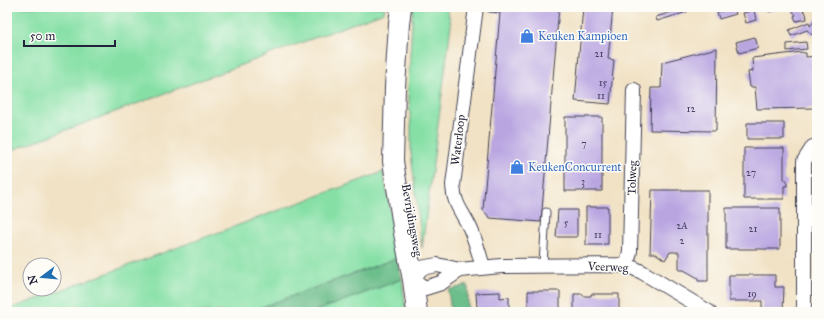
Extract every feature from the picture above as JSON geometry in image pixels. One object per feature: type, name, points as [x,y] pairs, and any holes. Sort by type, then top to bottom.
[{"type":"main road","name":"Bevrijdingsweg","points":[[401,7],[395,79],[394,128],[400,148],[419,278],[427,312]]},
{"type":"main road","name":"Bevrijdingsweg","points":[[417,312],[419,278]]},
{"type":"street","name":"Waterloop","points":[[476,7],[453,194],[456,203],[470,227],[483,267]]},
{"type":"street","name":"Tolweg","points":[[627,265],[630,251],[634,90]]},
{"type":"street","points":[[803,312],[804,161],[813,147],[817,147]]},
{"type":"street","name":"Veerweg","points":[[419,278],[437,265],[460,270],[501,266],[627,265],[642,272],[709,312]]},
{"type":"street","name":"Veerweg","points":[[419,278],[441,283],[460,270]]},
{"type":"lane","points":[[543,265],[546,212]]},
{"type":"green space","points":[[7,7],[385,7],[384,12],[7,152]]},
{"type":"green space","points":[[413,7],[444,7],[448,12],[451,25],[422,248],[411,154],[411,127],[408,87]]},
{"type":"green space","points":[[383,172],[396,240],[397,258],[248,312],[7,312],[7,310],[42,297],[62,297],[62,290]]},
{"type":"green space","points":[[397,258],[402,279],[313,312],[248,312]]},
{"type":"green space","points":[[402,279],[406,312],[313,312]]},
{"type":"green space","points":[[468,285],[468,312],[451,312],[448,290]]},
{"type":"building","points":[[484,7],[559,7],[541,222],[490,218],[483,210],[500,13],[489,12]]},
{"type":"building","points":[[583,7],[613,7],[608,59],[614,60],[610,104],[575,101]]},
{"type":"building","points":[[686,7],[687,12],[657,21],[656,17]]},
{"type":"building","points":[[780,7],[769,12],[767,8]]},
{"type":"building","points":[[789,7],[807,7],[803,11],[806,13],[807,19],[796,21],[794,16],[796,15]]},
{"type":"building","points":[[734,8],[736,14],[719,19],[717,12]]},
{"type":"building","points":[[754,10],[756,20],[746,23],[743,13]]},
{"type":"building","points":[[817,18],[817,33],[816,31],[812,35],[807,30],[791,36],[789,30],[809,22],[810,26]]},
{"type":"building","points":[[755,37],[758,48],[739,53],[736,42]]},
{"type":"building","points":[[806,42],[807,49],[787,51],[787,44]]},
{"type":"building","points":[[717,48],[716,131],[650,130],[651,88],[661,88],[662,62]]},
{"type":"building","points":[[802,52],[806,53],[806,57],[817,56],[817,120],[815,108],[757,109],[755,87],[750,87],[748,72],[753,71],[752,58]]},
{"type":"building","points":[[565,117],[602,117],[602,191],[565,191]]},
{"type":"building","points":[[747,123],[784,123],[784,139],[747,139]]},
{"type":"building","points":[[744,148],[784,148],[784,180],[787,180],[787,186],[784,186],[784,199],[744,199]]},
{"type":"building","points":[[652,190],[708,190],[708,281],[698,281],[698,278],[684,270],[679,270],[679,252],[670,252],[665,260],[655,253],[650,253]]},
{"type":"building","points":[[586,207],[608,207],[608,244],[586,245]]},
{"type":"building","points":[[726,208],[780,208],[780,249],[726,249]]},
{"type":"building","points":[[558,210],[577,210],[577,237],[556,237]]},
{"type":"building","points":[[729,275],[775,275],[775,287],[784,287],[783,310],[762,310],[762,301],[729,301]]},
{"type":"building","points":[[528,291],[560,291],[560,312],[528,312]]},
{"type":"building","points":[[500,292],[500,298],[509,297],[509,312],[474,312],[474,309],[477,309],[476,293]]},
{"type":"building","points":[[574,294],[591,296],[591,294],[619,294],[619,312],[574,312]]},
{"type":"place","name":"Keuken Kampioen","points":[[527,36]]},
{"type":"place","name":"KeukenConcurrent","points":[[517,167]]}]
